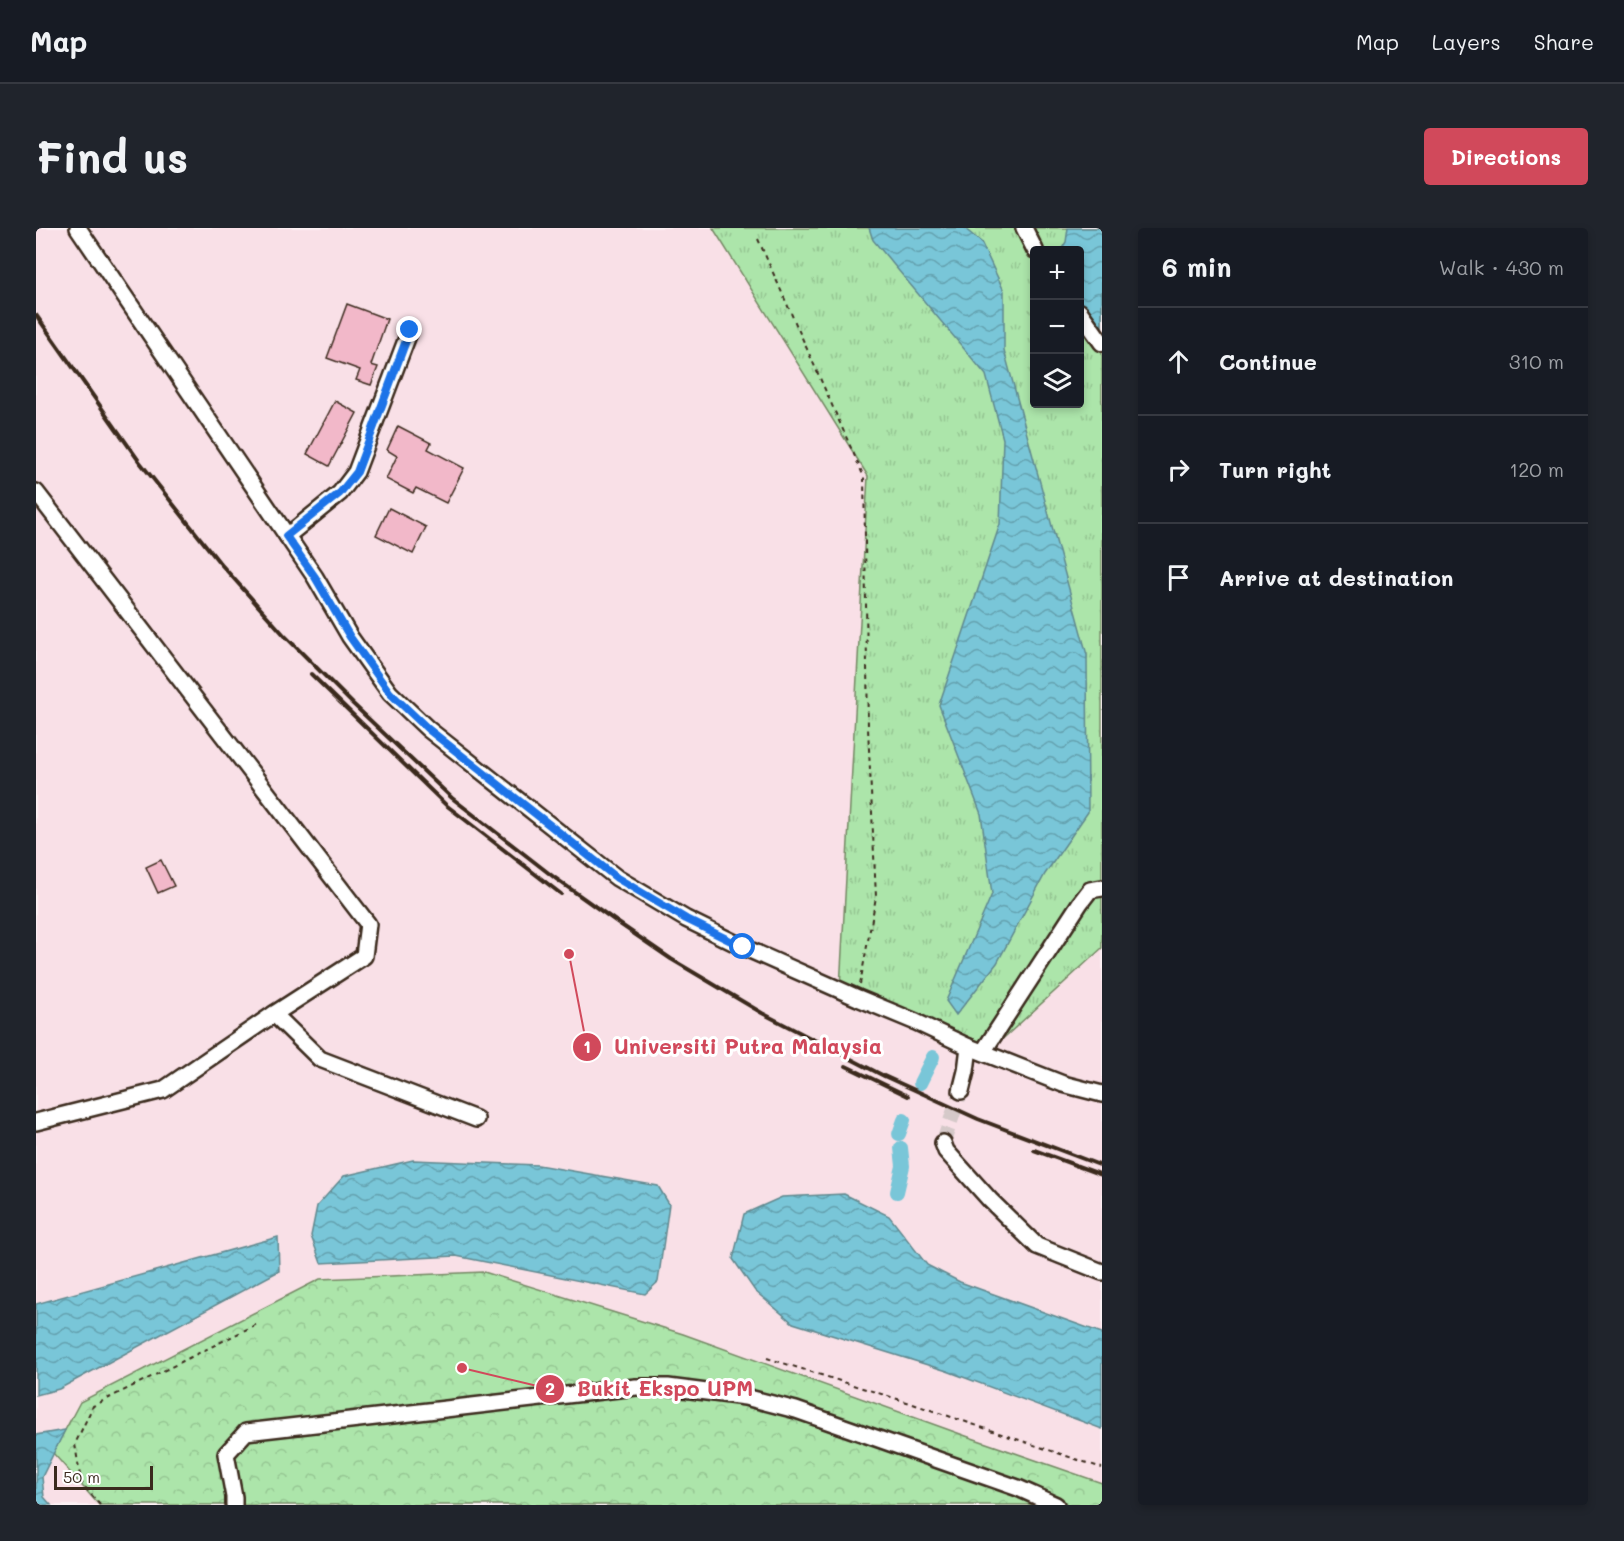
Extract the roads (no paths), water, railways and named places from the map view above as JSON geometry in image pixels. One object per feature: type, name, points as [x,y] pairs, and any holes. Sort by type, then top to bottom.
[{"type":"street","points":[[78,228],[315,577],[350,637],[390,693],[428,729],[617,878],[686,919],[743,947],[976,1049],[1063,1084],[1102,1094]]},
{"type":"street","points":[[1024,228],[1033,246]]},
{"type":"street","points":[[1084,318],[1102,343]]},
{"type":"street","points":[[286,536],[340,493],[357,472],[410,330]]},
{"type":"street","points":[[36,1122],[163,1090],[364,956],[368,924],[38,494]]},
{"type":"street","points":[[961,1091],[966,1071],[976,1049],[1090,890],[1102,888]]},
{"type":"street","points":[[274,1014],[320,1059],[476,1119]]},
{"type":"street","points":[[943,1143],[946,1151],[990,1200],[1037,1246],[1102,1272]]},
{"type":"street","points":[[234,1505],[226,1454],[246,1432],[636,1387],[668,1388],[745,1397],[796,1410],[1018,1488],[1056,1505]]},
{"type":"water","points":[[869,228],[964,228],[981,242],[1004,291],[1004,350],[1087,655],[1088,812],[1045,874],[997,963],[956,1015],[946,1001],[992,894],[981,814],[939,705],[1000,524],[1003,439],[986,375],[873,240]]},
{"type":"water","points":[[1068,228],[1102,228],[1102,336],[1084,308],[1084,246],[1064,246]]},
{"type":"water","points":[[413,1160],[538,1165],[658,1186],[669,1204],[658,1282],[645,1294],[456,1256],[321,1263],[311,1236],[317,1206],[344,1176]]},
{"type":"water","points":[[844,1194],[889,1216],[927,1265],[960,1282],[1102,1333],[1102,1429],[947,1371],[793,1323],[755,1291],[733,1259],[744,1214],[782,1197]]},
{"type":"water","points":[[278,1237],[279,1271],[59,1389],[36,1395],[36,1304]]},
{"type":"water","points":[[65,1430],[42,1477],[44,1497],[51,1505],[36,1505],[36,1435]]},
{"type":"waterway","points":[[920,1083],[933,1057]]},
{"type":"waterway","points":[[899,1134],[904,1120]]},
{"type":"waterway","points":[[897,1192],[903,1166],[901,1148]]},
{"type":"tunnel","points":[[943,1143],[961,1091]]},
{"type":"railway","points":[[36,315],[139,461],[219,562],[285,636],[452,798],[555,878],[617,922],[671,959],[762,1013],[884,1076],[978,1119],[1102,1166]]},
{"type":"railway","points":[[311,674],[446,805],[561,894]]},
{"type":"railway","points":[[846,1066],[908,1096]]},
{"type":"railway","points":[[1034,1150],[1102,1175]]},
{"type":"place","name":"Universiti Putra Malaysia","points":[[569,954]]},
{"type":"place","name":"Bukit Ekspo UPM","points":[[462,1368]]}]
